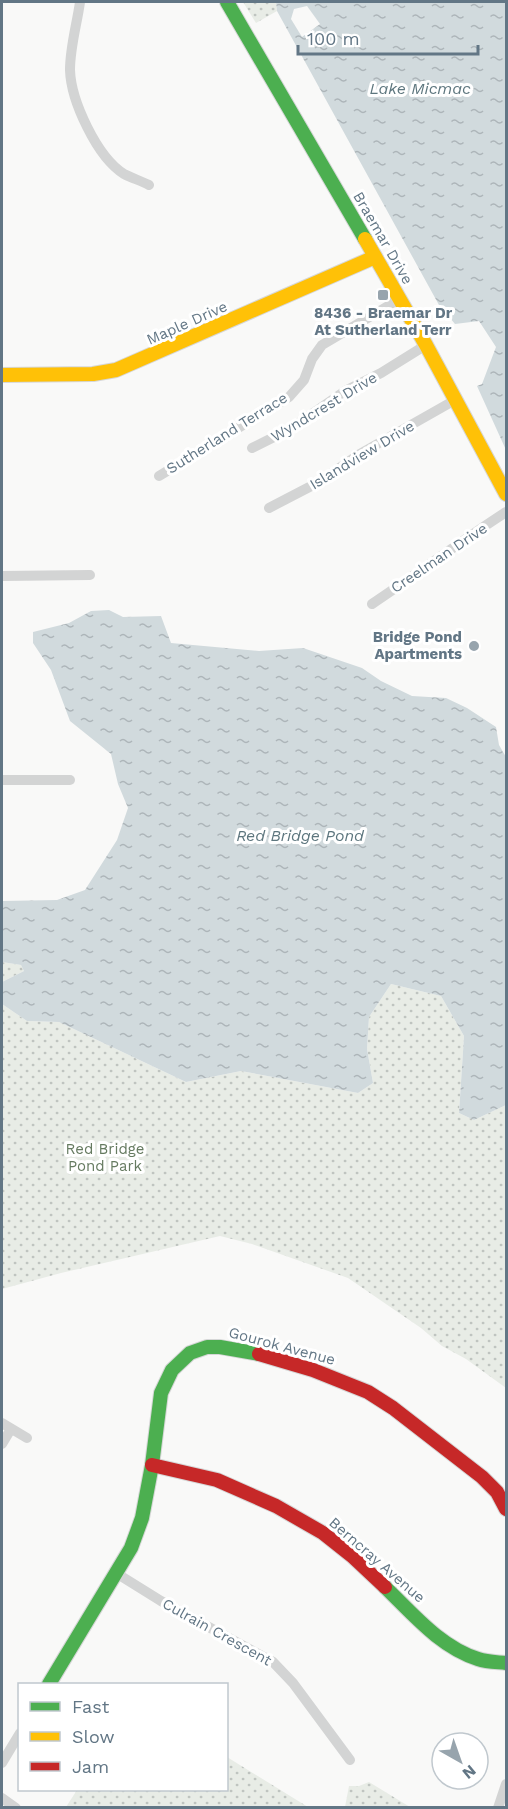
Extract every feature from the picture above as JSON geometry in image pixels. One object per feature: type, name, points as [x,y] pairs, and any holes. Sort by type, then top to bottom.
[{"type":"street","points":[[80,2],[70,72],[80,111],[89,130],[109,160],[123,173],[149,185]]},
{"type":"street","name":"Braemar Drive","points":[[227,2],[400,299],[507,494]]},
{"type":"street","name":"Maple Drive","points":[[2,375],[93,374],[116,370],[375,257]]},
{"type":"street","name":"Sutherland Terrace","points":[[159,476],[289,397],[304,380],[312,359],[322,345],[400,299]]},
{"type":"street","name":"Wyndcrest Drive","points":[[252,448],[290,429],[339,394],[381,373],[426,345]]},
{"type":"street","name":"Islandview Drive","points":[[269,508],[319,482],[358,455],[455,400]]},
{"type":"street","name":"Creelman Drive","points":[[372,604],[450,548],[507,512]]},
{"type":"street","points":[[2,576],[90,575]]},
{"type":"street","points":[[2,780],[70,780]]},
{"type":"street","name":"Gourok Avenue","points":[[50,1683],[116,1574],[142,1518],[152,1465],[161,1393],[170,1370],[188,1354],[208,1346],[218,1345],[341,1379],[369,1392],[488,1481],[507,1509]]},
{"type":"street","points":[[2,1443],[6,1426],[27,1438]]},
{"type":"street","name":"Berncray Avenue","points":[[152,1465],[217,1480],[300,1519],[323,1533],[351,1556],[436,1636],[453,1649],[489,1662],[507,1663]]},
{"type":"street","name":"Culrain Crescent","points":[[116,1574],[273,1662],[293,1683],[350,1760]]},
{"type":"street","points":[[2,1763],[18,1736]]},
{"type":"street","points":[[498,1808],[507,1784]]},
{"type":"street","points":[[2,1798],[16,1808]]},
{"type":"green space","points":[[243,2],[276,2],[277,11],[256,23]]},
{"type":"green space","points":[[2,962],[21,965],[24,971],[2,982]]},
{"type":"green space","name":"Red Bridge Pond Park","points":[[391,984],[441,996],[464,1036],[459,1113],[474,1120],[506,1105],[506,1388],[466,1359],[442,1346],[421,1328],[348,1278],[252,1244],[220,1236],[2,1289],[2,1004],[27,1021],[59,1022],[186,1082],[241,1071],[358,1093],[373,1083],[367,1049],[369,1017]]},
{"type":"green space","points":[[228,1758],[308,1807],[66,1807],[76,1791],[228,1791]]},
{"type":"green space","points":[[369,1782],[410,1807],[345,1807],[349,1786],[359,1786]]},
{"type":"water","name":"Lake Micmac","points":[[276,2],[506,2],[506,450],[477,386],[482,384],[496,347],[479,321],[455,324],[439,305],[277,11]]},
{"type":"water","name":"Red Bridge Pond","points":[[109,610],[123,617],[161,616],[171,643],[259,651],[303,648],[362,668],[381,681],[412,696],[446,698],[467,708],[496,727],[499,745],[506,757],[506,1105],[474,1120],[459,1113],[464,1036],[441,996],[391,984],[369,1017],[367,1049],[373,1083],[358,1093],[241,1071],[186,1082],[59,1022],[27,1021],[2,1004],[2,982],[24,971],[21,965],[2,962],[2,901],[57,900],[85,890],[117,840],[128,808],[118,784],[111,754],[70,721],[51,670],[33,643],[33,632],[69,623],[91,611]]},
{"type":"pier","points":[[307,6],[320,24],[302,37],[291,19],[294,9]]},
{"type":"traffic: fast","points":[[227,2],[365,239]]},
{"type":"traffic: fast","points":[[50,1683],[131,1548],[142,1518],[152,1465],[161,1393],[172,1370],[190,1353],[207,1347],[259,1354]]},
{"type":"traffic: fast","points":[[385,1587],[428,1629],[451,1646],[478,1659],[506,1663]]},
{"type":"traffic: slow","points":[[365,239],[426,345],[506,494]]},
{"type":"traffic: slow","points":[[2,375],[93,374],[116,370],[375,257]]},
{"type":"traffic: jam","points":[[259,1354],[313,1370],[368,1392],[393,1408],[482,1477],[497,1492],[506,1509]]},
{"type":"traffic: jam","points":[[152,1465],[217,1480],[276,1506],[323,1533],[385,1587]]},
{"type":"place","name":"8436 - Braemar Dr At Sutherland Terr","points":[[383,295]]},
{"type":"place","name":"Bridge Pond Apartments","points":[[474,646]]}]
